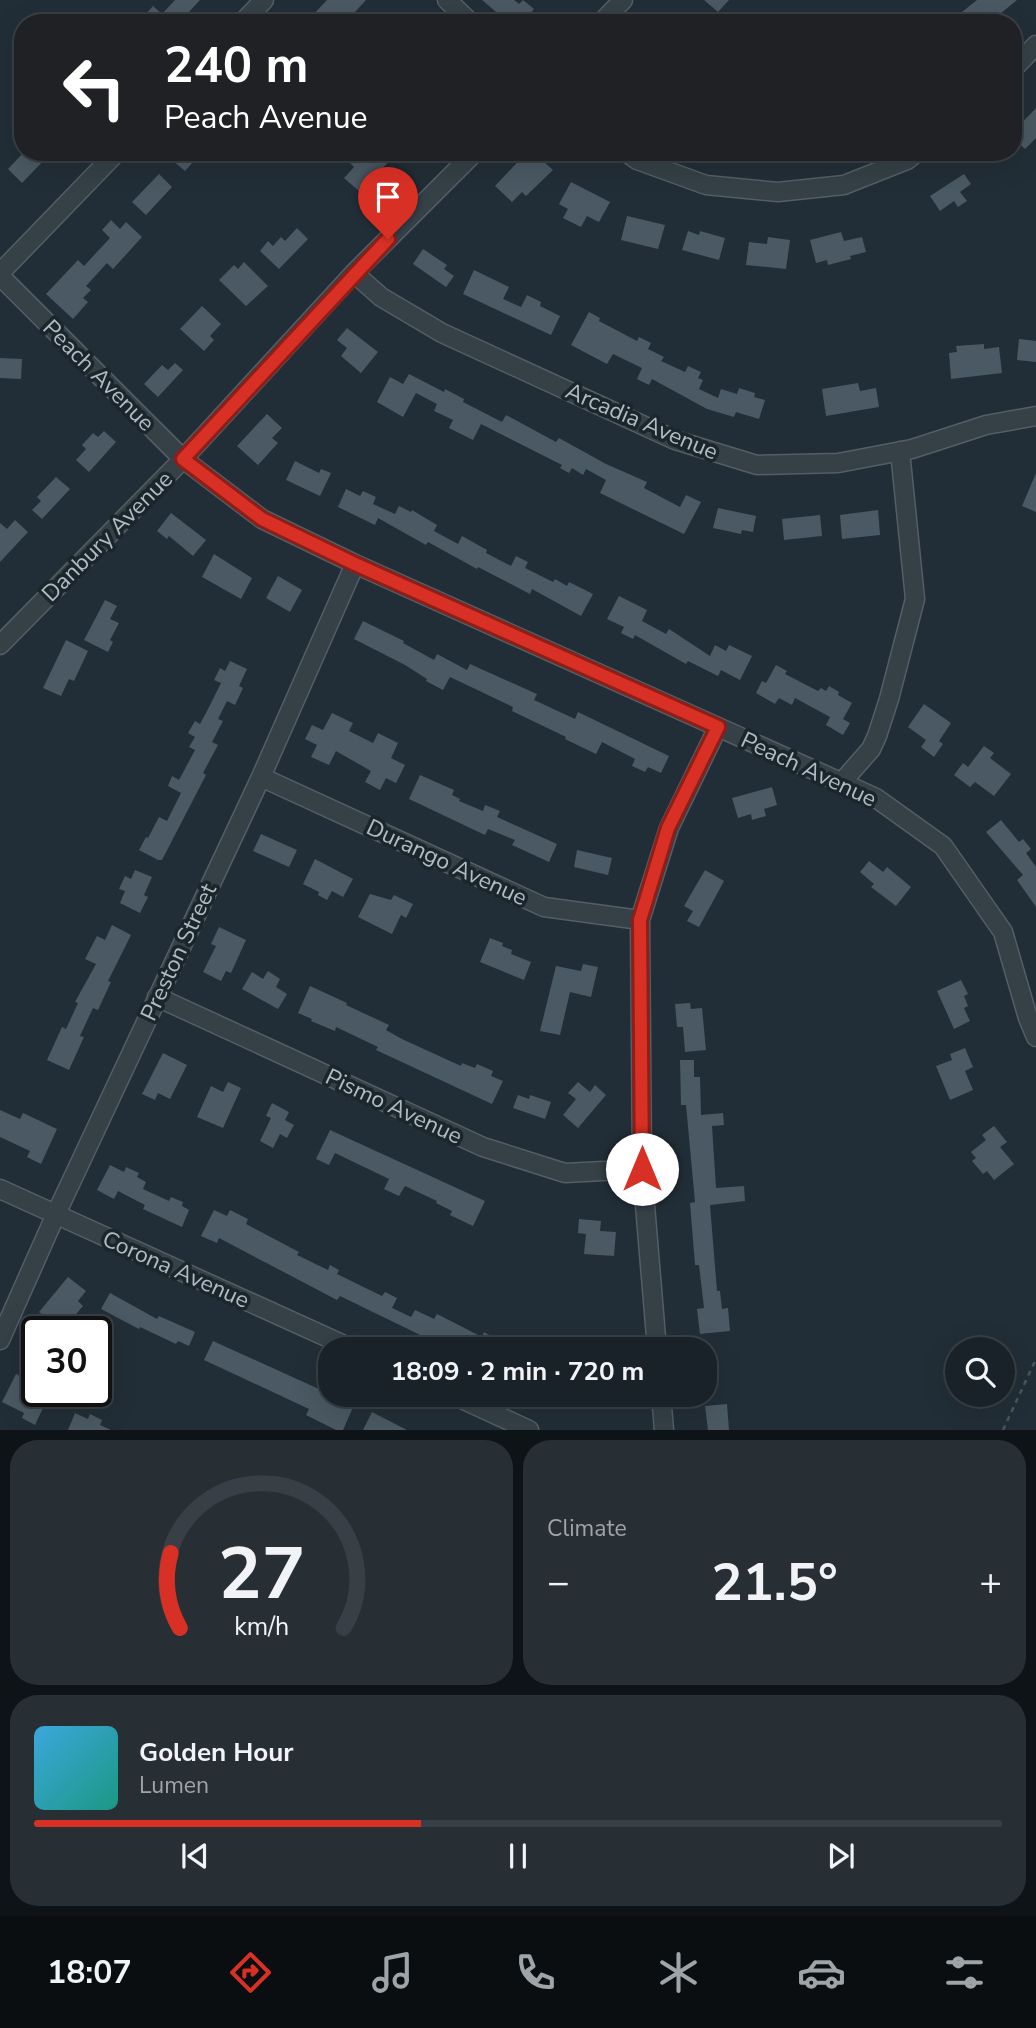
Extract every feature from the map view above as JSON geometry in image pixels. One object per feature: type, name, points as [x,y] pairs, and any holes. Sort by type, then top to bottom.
[{"type":"street","points":[[251,14],[264,0]]},
{"type":"street","points":[[447,0],[462,14]]},
{"type":"street","points":[[610,14],[623,0]]},
{"type":"street","points":[[1022,60],[1036,45]]},
{"type":"street","points":[[0,275],[108,161]]},
{"type":"street","name":"Danbury Avenue","points":[[0,645],[183,459],[354,273],[466,161]]},
{"type":"street","points":[[640,161],[706,185],[778,192],[844,185],[904,161]]},
{"type":"street","name":"Arcadia Avenue","points":[[354,273],[381,297],[442,333],[675,440],[757,466],[838,463],[900,452],[986,425],[1036,416]]},
{"type":"street","name":"Peach Avenue","points":[[0,275],[183,459],[262,519],[355,564],[876,797],[943,846],[1003,932],[1036,1037]]},
{"type":"street","points":[[842,782],[871,748],[877,736],[893,686],[915,598],[900,452]]},
{"type":"street","name":"Preston Street","points":[[0,1340],[56,1214],[261,777],[355,564]]},
{"type":"street","points":[[656,1337],[642,1169],[640,920],[668,828],[718,727]]},
{"type":"street","name":"Durango Avenue","points":[[261,777],[544,907],[640,920]]},
{"type":"street","name":"Pismo Avenue","points":[[157,997],[483,1147],[565,1173],[642,1169]]},
{"type":"street","name":"Corona Avenue","points":[[0,1189],[327,1337]]},
{"type":"street","points":[[479,1407],[529,1430]]},
{"type":"street","points":[[663,1407],[664,1430]]},
{"type":"path","points":[[1003,1430],[1036,1359]]},
{"type":"building","points":[[175,0],[200,0],[187,14],[162,14]]},
{"type":"building","points":[[327,0],[366,0],[353,14],[314,14]]},
{"type":"building","points":[[482,0],[514,0],[519,4],[523,0],[534,9],[530,14],[498,14]]},
{"type":"building","points":[[704,0],[729,0],[718,12]]},
{"type":"building","points":[[977,0],[1017,0],[1000,14],[962,12]]},
{"type":"building","points":[[153,6],[162,14],[146,14]]},
{"type":"building","points":[[1036,108],[1036,138],[1025,149],[1022,146],[1022,123]]},
{"type":"building","points":[[16,161],[43,161],[22,183],[8,169]]},
{"type":"building","points":[[173,161],[194,161],[185,171]]},
{"type":"building","points":[[389,161],[361,193],[344,178],[354,167],[350,163]]},
{"type":"building","points":[[519,161],[543,161],[553,170],[526,196],[522,192],[512,202],[495,186]]},
{"type":"building","points":[[159,174],[172,187],[146,215],[132,202]]},
{"type":"building","points":[[964,174],[971,184],[960,192],[967,201],[958,207],[954,201],[940,211],[930,196]]},
{"type":"building","points":[[571,182],[610,202],[599,222],[587,216],[581,227],[563,218],[568,209],[559,204]]},
{"type":"building","points":[[627,216],[665,225],[658,249],[621,240]]},
{"type":"building","points":[[111,220],[120,229],[126,222],[142,237],[113,269],[107,263],[86,286],[91,290],[83,298],[88,302],[73,319],[46,294],[78,260],[84,266],[110,238],[102,230]]},
{"type":"building","points":[[297,228],[308,239],[279,269],[260,251],[268,241],[273,246],[281,237],[285,241]]},
{"type":"building","points":[[688,231],[699,235],[700,231],[725,238],[719,260],[682,250]]},
{"type":"building","points":[[841,232],[844,241],[862,237],[866,252],[828,265],[827,260],[816,263],[810,240]]},
{"type":"building","points":[[768,237],[790,240],[786,269],[746,265],[749,242],[767,244]]},
{"type":"building","points":[[423,249],[447,265],[444,269],[454,276],[446,287],[413,264]]},
{"type":"building","points":[[244,262],[268,286],[246,306],[219,280],[234,265],[238,269]]},
{"type":"building","points":[[474,270],[509,287],[503,299],[521,307],[527,295],[541,302],[540,306],[560,316],[551,335],[463,294]]},
{"type":"building","points":[[202,306],[221,324],[210,336],[214,340],[204,351],[180,329]]},
{"type":"building","points":[[589,312],[600,318],[599,321],[637,341],[639,337],[651,343],[648,349],[664,357],[661,361],[685,372],[688,366],[701,372],[698,378],[703,380],[699,389],[718,398],[721,389],[737,394],[739,388],[755,393],[754,397],[765,400],[759,419],[736,412],[734,417],[707,409],[652,379],[649,385],[637,379],[642,368],[613,354],[607,364],[571,345]]},
{"type":"building","points":[[347,328],[378,352],[361,373],[341,356],[347,348],[337,340]]},
{"type":"building","points":[[1019,339],[1036,341],[1036,362],[1017,360]]},
{"type":"building","points":[[984,344],[984,349],[999,347],[1002,373],[951,379],[949,353],[957,352],[956,346]]},
{"type":"building","points":[[0,358],[22,359],[21,379],[0,378]]},
{"type":"building","points":[[175,363],[183,370],[158,397],[144,384],[162,365],[168,370]]},
{"type":"building","points":[[409,374],[444,392],[445,389],[464,399],[463,402],[502,422],[506,415],[556,442],[559,438],[606,464],[647,482],[644,488],[680,507],[686,495],[701,502],[684,534],[600,493],[606,480],[586,469],[583,475],[572,468],[569,473],[560,468],[562,465],[481,424],[473,440],[449,428],[453,420],[434,411],[437,404],[416,393],[403,417],[377,402],[390,377],[403,384]]},
{"type":"building","points":[[858,383],[860,391],[876,388],[879,407],[826,416],[822,389]]},
{"type":"building","points":[[267,414],[282,428],[272,438],[278,443],[258,465],[237,446]]},
{"type":"building","points":[[104,431],[116,442],[89,472],[76,460],[86,449],[82,445],[93,433],[98,437]]},
{"type":"building","points":[[295,461],[319,473],[321,469],[331,473],[320,496],[286,480]]},
{"type":"building","points":[[1036,473],[1036,512],[1022,506]]},
{"type":"building","points":[[56,477],[70,489],[42,519],[32,510],[41,501],[37,497]]},
{"type":"building","points":[[346,489],[360,496],[363,491],[376,497],[373,504],[395,514],[399,506],[411,512],[412,510],[437,525],[434,531],[458,544],[462,536],[511,566],[516,556],[528,562],[525,568],[553,582],[555,579],[567,586],[569,582],[593,594],[581,616],[532,589],[530,594],[428,542],[426,545],[378,518],[375,525],[338,507]]},
{"type":"building","points":[[718,508],[756,516],[753,532],[742,530],[741,534],[713,528]]},
{"type":"building","points":[[878,510],[880,535],[842,539],[840,515]]},
{"type":"building","points":[[171,513],[206,540],[193,556],[169,536],[167,539],[157,531]]},
{"type":"building","points":[[820,515],[822,536],[784,540],[782,519]]},
{"type":"building","points":[[15,520],[28,532],[0,562],[0,523],[7,529]]},
{"type":"building","points":[[214,554],[252,578],[241,599],[202,577]]},
{"type":"building","points":[[278,576],[302,590],[290,612],[266,598]]},
{"type":"building","points":[[619,596],[647,610],[642,621],[666,634],[669,629],[710,656],[715,645],[726,651],[729,645],[752,656],[740,680],[721,670],[718,676],[688,661],[686,664],[635,635],[633,639],[621,633],[624,627],[607,619]]},
{"type":"building","points":[[105,600],[117,606],[110,619],[119,623],[110,640],[113,642],[108,652],[84,640]]},
{"type":"building","points":[[363,621],[404,641],[403,643],[434,660],[437,654],[467,670],[470,664],[537,694],[534,700],[575,719],[578,712],[669,756],[661,773],[648,767],[645,772],[632,766],[635,759],[602,742],[596,754],[512,711],[513,707],[450,677],[443,690],[405,665],[354,639]]},
{"type":"building","points":[[66,640],[88,651],[74,681],[69,679],[61,696],[43,688]]},
{"type":"building","points":[[230,661],[247,669],[239,686],[243,688],[235,705],[227,701],[218,719],[223,721],[212,742],[218,745],[203,773],[206,775],[162,860],[158,860],[139,850],[159,817],[167,821],[181,793],[168,786],[172,776],[179,780],[195,750],[189,747],[195,737],[188,733],[195,721],[200,724],[221,683],[214,680],[220,668],[225,671]]},
{"type":"building","points":[[776,665],[787,671],[785,674],[818,691],[821,688],[826,691],[829,686],[852,703],[843,719],[850,723],[843,735],[826,725],[830,717],[795,698],[792,705],[779,698],[775,704],[756,693],[762,681],[766,683]]},
{"type":"building","points":[[924,704],[951,723],[939,741],[943,744],[934,757],[921,747],[926,740],[908,727]]},
{"type":"building","points":[[332,713],[353,723],[349,731],[373,743],[378,733],[398,743],[391,758],[405,765],[396,783],[386,778],[380,790],[365,782],[371,771],[336,751],[329,765],[311,757],[317,745],[305,739],[312,725],[323,730]]},
{"type":"building","points":[[984,746],[994,753],[990,758],[1011,774],[994,796],[975,782],[970,787],[954,775],[963,763],[968,767]]},
{"type":"building","points":[[420,775],[454,790],[452,795],[460,799],[459,801],[483,811],[485,805],[500,811],[497,817],[557,844],[549,862],[512,845],[515,840],[488,829],[485,835],[409,799]]},
{"type":"building","points":[[772,787],[777,805],[764,809],[766,816],[752,820],[751,814],[738,818],[732,798]]},
{"type":"building","points":[[1001,820],[1019,842],[1023,839],[1031,849],[1026,853],[1036,867],[1036,907],[1017,880],[1023,875],[986,832]]},
{"type":"building","points":[[261,834],[297,850],[289,867],[253,851]]},
{"type":"building","points":[[577,850],[612,858],[608,875],[574,867]]},
{"type":"building","points":[[315,859],[353,879],[343,897],[332,891],[327,900],[318,895],[319,892],[303,884]]},
{"type":"building","points":[[869,861],[883,872],[887,867],[911,887],[896,906],[871,887],[874,884],[860,872]]},
{"type":"building","points":[[135,870],[152,877],[144,895],[148,897],[140,913],[120,903],[125,891],[119,889],[125,876],[131,879]]},
{"type":"building","points":[[705,870],[724,881],[699,927],[687,921],[693,911],[684,906]]},
{"type":"building","points":[[370,894],[391,900],[394,895],[413,904],[406,918],[401,915],[392,934],[358,917]]},
{"type":"building","points":[[112,925],[131,935],[108,981],[111,982],[98,1010],[93,1008],[80,1036],[84,1037],[69,1070],[47,1060],[62,1027],[66,1029],[78,1003],[75,1002],[96,964],[85,959],[97,936],[105,940]]},
{"type":"building","points":[[219,927],[246,940],[231,973],[226,971],[221,981],[203,972],[216,946],[211,944]]},
{"type":"building","points":[[490,938],[503,943],[502,946],[512,950],[511,954],[531,962],[524,980],[480,962]]},
{"type":"building","points":[[583,964],[598,967],[591,997],[570,992],[560,1035],[540,1031],[556,966],[581,971]]},
{"type":"building","points":[[268,971],[280,979],[276,987],[287,994],[278,1009],[242,989],[252,972],[263,979]]},
{"type":"building","points":[[961,980],[968,994],[964,996],[968,1006],[964,1008],[970,1021],[954,1029],[937,991]]},
{"type":"building","points":[[310,986],[389,1025],[386,1030],[402,1039],[461,1066],[462,1063],[475,1068],[477,1064],[493,1071],[491,1076],[503,1081],[492,1104],[376,1050],[378,1047],[336,1027],[335,1031],[298,1013]]},
{"type":"building","points":[[690,1003],[691,1009],[702,1008],[706,1050],[685,1052],[683,1027],[677,1027],[675,1004]]},
{"type":"building","points":[[965,1048],[973,1067],[965,1071],[973,1090],[950,1100],[936,1066],[952,1060],[950,1054]]},
{"type":"building","points":[[163,1053],[187,1065],[170,1099],[158,1093],[155,1100],[142,1094]]},
{"type":"building","points":[[680,1060],[694,1060],[694,1077],[700,1077],[701,1115],[723,1113],[724,1125],[712,1126],[716,1188],[744,1186],[745,1201],[710,1205],[717,1291],[720,1291],[722,1309],[728,1308],[730,1331],[700,1334],[697,1309],[704,1308],[699,1265],[695,1265],[690,1203],[695,1202],[686,1105],[681,1105]]},
{"type":"building","points":[[228,1082],[241,1088],[223,1128],[197,1117],[211,1086],[223,1092]]},
{"type":"building","points":[[578,1082],[590,1092],[595,1085],[606,1095],[578,1128],[563,1115],[576,1099],[568,1093]]},
{"type":"building","points":[[518,1095],[529,1099],[530,1095],[551,1102],[545,1119],[513,1108]]},
{"type":"building","points":[[272,1103],[289,1112],[285,1120],[294,1125],[287,1138],[280,1134],[273,1148],[260,1141],[271,1118],[266,1116]]},
{"type":"building","points":[[0,1110],[20,1119],[23,1113],[57,1129],[41,1164],[27,1157],[30,1151],[0,1137]]},
{"type":"building","points":[[994,1126],[1007,1142],[1000,1147],[1014,1164],[994,1180],[987,1171],[983,1174],[972,1161],[976,1158],[971,1152],[986,1140],[982,1135]]},
{"type":"building","points":[[330,1130],[485,1201],[473,1226],[450,1215],[452,1211],[436,1203],[437,1201],[405,1186],[399,1196],[384,1189],[389,1179],[335,1153],[329,1165],[316,1159]]},
{"type":"building","points":[[110,1165],[124,1172],[126,1167],[139,1173],[137,1177],[146,1182],[143,1189],[169,1201],[171,1197],[183,1202],[182,1206],[189,1210],[182,1227],[143,1209],[145,1205],[118,1191],[114,1199],[97,1190]]},
{"type":"building","points":[[214,1210],[227,1216],[230,1210],[248,1219],[246,1224],[299,1252],[297,1255],[328,1270],[330,1265],[339,1270],[337,1274],[382,1296],[385,1292],[397,1298],[392,1308],[411,1317],[415,1310],[434,1319],[437,1314],[482,1337],[424,1337],[340,1296],[337,1300],[219,1238],[217,1243],[201,1236]]},
{"type":"building","points":[[579,1219],[601,1221],[600,1231],[616,1232],[614,1256],[584,1254],[586,1234],[578,1233]]},
{"type":"building","points":[[68,1277],[86,1291],[78,1301],[83,1306],[74,1316],[44,1316],[39,1312]]},
{"type":"building","points":[[110,1293],[157,1319],[159,1316],[195,1332],[189,1346],[178,1341],[176,1344],[140,1327],[139,1329],[101,1309]]},
{"type":"building","points":[[213,1341],[318,1389],[318,1407],[353,1407],[343,1430],[336,1430],[306,1415],[309,1409],[204,1360]]},
{"type":"building","points":[[16,1374],[21,1376],[21,1407],[43,1407],[35,1425],[22,1418],[24,1413],[2,1402]]},
{"type":"building","points":[[727,1404],[729,1430],[708,1430],[705,1407]]},
{"type":"building","points":[[372,1412],[407,1430],[363,1430]]},
{"type":"building","points":[[75,1413],[88,1419],[90,1414],[102,1420],[100,1425],[111,1430],[68,1430]]},
{"type":"route","points":[[388,239],[183,459],[262,519],[355,564],[718,727],[668,828],[640,920],[642,1169]]}]
